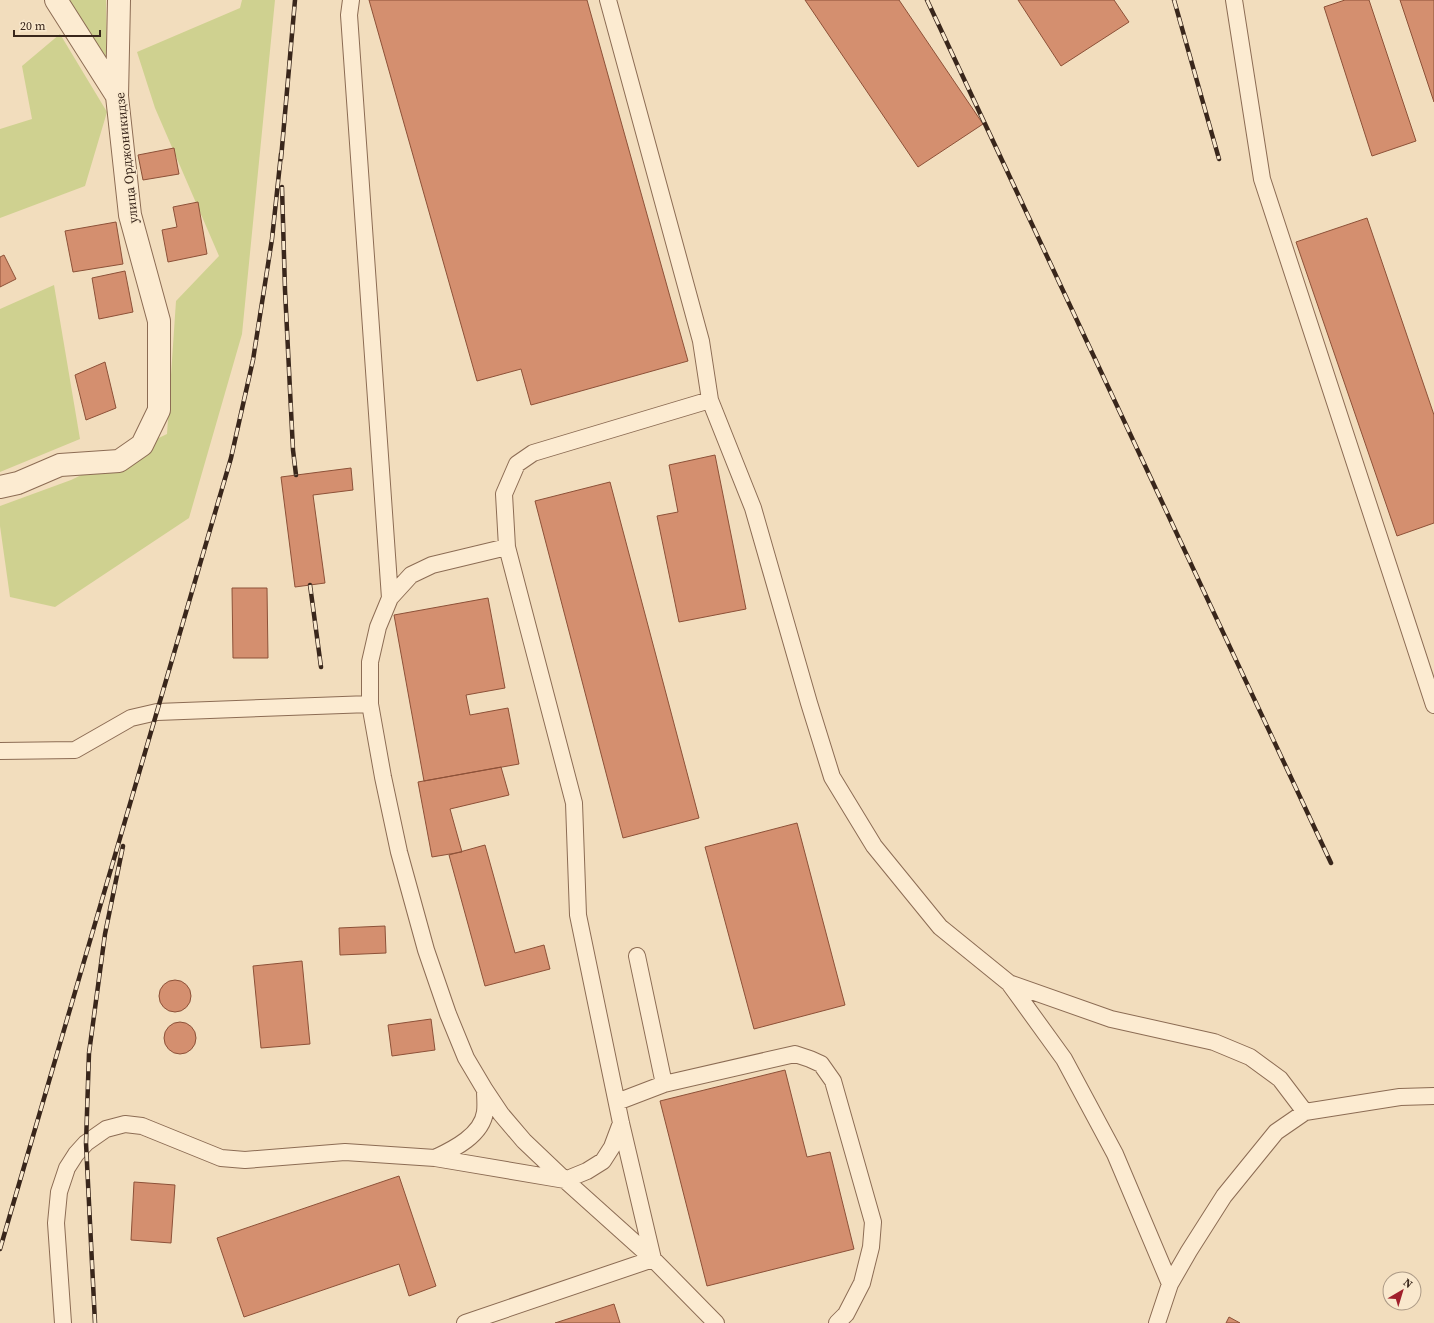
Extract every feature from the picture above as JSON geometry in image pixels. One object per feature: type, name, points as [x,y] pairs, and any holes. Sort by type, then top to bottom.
[{"type":"street","points":[[56,0],[117,96]]},
{"type":"street","name":"улица Орджоникидзе","points":[[0,487],[18,483],[60,465],[119,461],[142,445],[159,410],[159,321],[130,214],[117,96],[119,0]]},
{"type":"lane","points":[[351,0],[349,15],[390,598]]},
{"type":"lane","points":[[608,0],[702,341],[710,400],[753,508],[809,703],[832,777],[874,846],[940,928],[1009,982],[1064,1060],[1115,1154],[1170,1284]]},
{"type":"lane","points":[[1234,0],[1262,179],[1434,704]]},
{"type":"lane","points":[[653,1259],[621,1123],[578,915],[574,803],[507,547],[504,494],[517,464],[533,453],[710,400]]},
{"type":"lane","points":[[507,547],[432,565],[411,576],[390,598],[378,627],[370,662],[370,704],[383,777],[399,852],[426,950],[448,1014],[466,1058],[501,1114],[524,1141],[653,1259],[716,1323]]},
{"type":"lane","points":[[0,751],[75,750],[131,718],[157,712],[370,704]]},
{"type":"lane","points":[[637,956],[664,1084]]},
{"type":"lane","points":[[1009,982],[1111,1019],[1214,1042],[1250,1057],[1280,1078],[1305,1112]]},
{"type":"lane","points":[[617,1102],[664,1084],[795,1054],[821,1064],[833,1081],[873,1222],[871,1247],[862,1283],[846,1314],[837,1323]]},
{"type":"lane","points":[[435,1158],[455,1148],[469,1138],[479,1126],[485,1113],[485,1090]]},
{"type":"lane","points":[[1157,1323],[1170,1284],[1188,1251],[1224,1196],[1276,1132],[1305,1112],[1400,1097],[1434,1096]]},
{"type":"lane","points":[[63,1323],[56,1223],[59,1192],[67,1168],[76,1154],[86,1143],[106,1129],[125,1124],[142,1126],[221,1158],[245,1160],[345,1152],[435,1158],[565,1180],[587,1171],[603,1161],[612,1147],[621,1123]]},
{"type":"lane","points":[[465,1323],[653,1259]]},
{"type":"green space","points":[[69,0],[106,0],[107,67]]},
{"type":"green space","points":[[242,0],[275,0],[242,334],[189,518],[55,607],[10,597],[0,526],[0,506],[71,480],[167,434],[176,301],[219,256],[155,108],[137,52],[240,8]]},
{"type":"green space","points":[[60,34],[107,112],[85,186],[0,218],[0,129],[32,119],[22,66]]},
{"type":"green space","points":[[54,285],[80,439],[0,472],[0,309]]},
{"type":"building","points":[[369,0],[587,0],[688,361],[531,405],[521,369],[477,381]]},
{"type":"building","points":[[805,0],[899,0],[983,124],[918,167]]},
{"type":"building","points":[[1018,0],[1114,0],[1129,22],[1061,66]]},
{"type":"building","points":[[1345,0],[1369,0],[1416,141],[1372,156],[1324,7]]},
{"type":"building","points":[[1400,0],[1434,0],[1434,102]]},
{"type":"building","points":[[174,148],[179,174],[143,180],[138,155]]},
{"type":"building","points":[[198,202],[207,254],[168,262],[162,230],[177,227],[173,207]]},
{"type":"building","points":[[1367,218],[1434,415],[1434,523],[1397,536],[1296,242]]},
{"type":"building","points":[[116,222],[123,264],[73,272],[65,231]]},
{"type":"building","points":[[4,255],[16,279],[0,287],[0,257]]},
{"type":"building","points":[[125,271],[133,312],[99,319],[92,278]]},
{"type":"building","points":[[105,362],[116,408],[86,420],[75,375]]},
{"type":"building","points":[[715,455],[746,609],[679,622],[657,516],[678,512],[669,465]]},
{"type":"building","points":[[351,468],[353,490],[313,495],[325,583],[295,587],[281,477]]},
{"type":"building","points":[[610,482],[699,818],[623,838],[535,501]]},
{"type":"building","points":[[232,588],[267,588],[268,658],[233,658]]},
{"type":"building","points":[[488,598],[505,688],[466,695],[470,715],[508,708],[519,764],[424,781],[394,615]]},
{"type":"building","points":[[501,767],[509,795],[450,809],[462,852],[432,857],[418,782]]},
{"type":"building","points":[[797,823],[845,1005],[754,1029],[705,847]]},
{"type":"building","points":[[485,845],[515,953],[544,945],[550,969],[485,986],[449,855]]},
{"type":"building","points":[[385,926],[386,953],[340,955],[339,928]]},
{"type":"building","points":[[302,961],[310,1044],[261,1048],[253,966]]},
{"type":"building","points":[[172,980],[178,980],[187,984],[191,996],[187,1008],[178,1012],[172,1012],[163,1008],[159,999],[159,993],[163,984]]},
{"type":"building","points":[[431,1019],[435,1050],[392,1056],[388,1025]]},
{"type":"building","points":[[177,1022],[183,1022],[192,1026],[196,1038],[192,1050],[183,1054],[177,1054],[168,1050],[164,1041],[164,1035],[168,1026]]},
{"type":"building","points":[[785,1070],[807,1157],[830,1152],[854,1249],[707,1286],[660,1101]]},
{"type":"building","points":[[399,1176],[436,1286],[409,1296],[399,1264],[244,1317],[217,1238]]},
{"type":"building","points":[[134,1182],[175,1185],[171,1243],[131,1240]]},
{"type":"building","points":[[614,1304],[620,1323],[555,1323]]},
{"type":"building","points":[[1229,1317],[1240,1323],[1226,1323]]},
{"type":"railway","points":[[281,159],[295,0]]},
{"type":"railway","points":[[927,0],[1331,863]]},
{"type":"railway","points":[[1174,0],[1219,159]]},
{"type":"railway","points":[[0,1249],[231,458],[253,360],[272,239],[281,154]]},
{"type":"railway","points":[[282,187],[285,290],[293,450],[296,475]]},
{"type":"railway","points":[[310,585],[321,667]]},
{"type":"railway","points":[[95,1323],[86,1143],[89,1053],[105,934],[123,846]]}]
